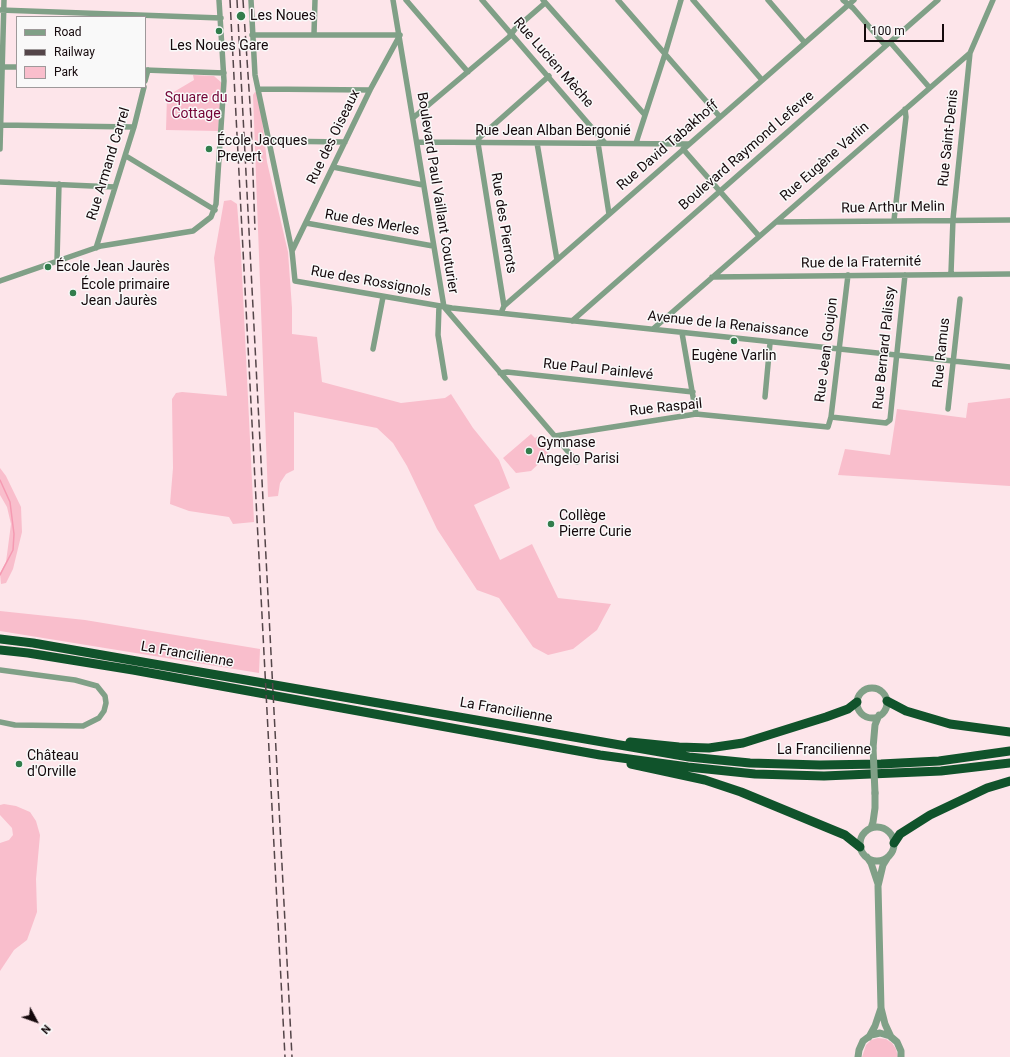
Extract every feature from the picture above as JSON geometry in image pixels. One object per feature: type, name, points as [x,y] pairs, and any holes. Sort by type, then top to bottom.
[{"type":"highway","name":"La Francilienne","points":[[0,639],[33,643],[689,757],[750,763],[880,764],[939,761],[1010,751]]},
{"type":"highway","name":"La Francilienne","points":[[0,650],[133,670],[600,755],[755,774],[816,775],[941,771],[1010,763]]},
{"type":"highway","points":[[887,701],[906,711],[950,724],[1010,732]]},
{"type":"highway","points":[[568,736],[583,735],[647,744],[709,748],[742,743],[776,733],[848,709],[857,702]]},
{"type":"highway","points":[[600,755],[603,758],[721,785],[825,826],[845,835],[860,847]]},
{"type":"highway","points":[[894,843],[900,834],[930,816],[987,788],[1010,781]]},
{"type":"street","points":[[0,149],[2,10],[4,0]]},
{"type":"street","points":[[0,281],[96,248],[193,231],[206,222],[215,210],[224,73],[219,0]]},
{"type":"street","points":[[251,0],[255,75],[292,251]]},
{"type":"street","points":[[314,34],[315,0]]},
{"type":"street","name":"Boulevard Paul Vaillant Couturier","points":[[393,0],[400,35],[442,307],[577,462]]},
{"type":"street","points":[[406,0],[468,72]]},
{"type":"street","name":"Rue Lucien Mèche","points":[[482,0],[549,76],[605,143]]},
{"type":"street","points":[[618,0],[720,117]]},
{"type":"street","points":[[636,143],[681,0]]},
{"type":"street","points":[[693,0],[762,80]]},
{"type":"street","points":[[768,0],[805,43]]},
{"type":"street","points":[[843,0],[929,87]]},
{"type":"street","name":"Rue David Tabakhoff","points":[[501,313],[504,306],[854,0]]},
{"type":"street","name":"Boulevard Raymond Lefevre","points":[[572,320],[938,0]]},
{"type":"street","name":"Rue Eugène Varlin","points":[[653,329],[929,87],[970,53],[993,0]]},
{"type":"street","points":[[413,118],[468,72],[544,1],[645,115]]},
{"type":"street","points":[[2,10],[221,18]]},
{"type":"street","points":[[252,35],[400,35]]},
{"type":"street","name":"Rue des Oiseaux","points":[[292,251],[370,90],[400,35]]},
{"type":"street","name":"Rue Saint-Denis","points":[[951,273],[953,219],[970,53]]},
{"type":"street","points":[[1,67],[16,67]]},
{"type":"street","points":[[146,70],[224,73]]},
{"type":"street","points":[[478,143],[479,138],[549,76]]},
{"type":"street","name":"Rue Armand Carrel","points":[[96,248],[126,156],[144,88]]},
{"type":"street","points":[[259,90],[370,90]]},
{"type":"street","points":[[894,220],[906,117],[905,109]]},
{"type":"street","points":[[0,125],[134,127]]},
{"type":"street","points":[[270,141],[345,142]]},
{"type":"street","name":"Rue Jean Alban Bergonié","points":[[417,142],[688,144]]},
{"type":"street","name":"Rue des Pierrots","points":[[478,143],[504,306]]},
{"type":"street","points":[[537,143],[557,260]]},
{"type":"street","points":[[598,143],[609,214]]},
{"type":"street","points":[[683,149],[759,236]]},
{"type":"street","points":[[126,156],[215,210]]},
{"type":"street","points":[[333,167],[423,184]]},
{"type":"street","points":[[0,182],[115,187]]},
{"type":"street","points":[[57,261],[59,184]]},
{"type":"street","name":"Rue Arthur Melin","points":[[776,222],[953,219],[1010,220]]},
{"type":"street","name":"Rue des Merles","points":[[306,223],[433,246]]},
{"type":"street","name":"Rue des Rossignols","points":[[292,251],[295,281],[442,307]]},
{"type":"street","name":"Rue de la Fraternité","points":[[712,277],[905,275],[951,273],[1010,274]]},
{"type":"street","name":"Rue Jean Goujon","points":[[828,427],[831,417],[848,275]]},
{"type":"street","name":"Rue Bernard Palissy","points":[[831,417],[888,423],[892,409],[905,275]]},
{"type":"street","points":[[373,348],[383,296]]},
{"type":"street","name":"Rue Ramus","points":[[948,409],[960,299]]},
{"type":"street","points":[[442,307],[438,335],[445,378]]},
{"type":"street","name":"Avenue de la Renaissance","points":[[442,307],[572,320],[770,343],[1010,367]]},
{"type":"street","points":[[682,333],[696,414]]},
{"type":"street","points":[[765,397],[770,343]]},
{"type":"street","name":"Rue Paul Painlevé","points":[[500,373],[507,372],[693,392]]},
{"type":"street","name":"Rue Raspail","points":[[555,436],[696,414],[828,427]]},
{"type":"street","points":[[0,670],[75,680],[97,686],[105,696],[106,703],[104,711],[99,718],[83,726],[14,725],[0,722]]},
{"type":"street","points":[[868,717],[879,715],[884,711],[887,701],[882,692],[873,688],[864,690],[860,693],[857,702],[860,711],[868,717],[873,733],[875,793],[873,822],[870,828],[862,835],[860,847],[871,863],[878,886]]},
{"type":"street","points":[[873,748],[875,725],[879,715]]},
{"type":"street","points":[[875,793],[877,812],[881,827]]},
{"type":"street","points":[[870,828],[881,827],[890,833],[894,843],[893,848],[883,865],[878,886],[881,1008],[885,1024],[891,1037],[900,1046],[901,1057]]},
{"type":"street","points":[[866,856],[877,860],[888,857]]},
{"type":"street","points":[[869,1037],[875,1026],[881,1008]]},
{"type":"street","points":[[852,1057],[858,1054],[863,1041],[869,1037],[880,1034],[891,1037]]},
{"type":"green space","name":"Square du Cottage","points":[[193,75],[214,76],[222,83],[218,131],[166,130],[167,96],[194,80]]},
{"type":"green space","points":[[255,92],[259,93],[267,162],[288,252],[292,308],[292,334],[317,337],[322,382],[401,403],[445,398],[451,394],[473,428],[499,460],[510,488],[474,505],[500,560],[532,544],[558,598],[611,604],[597,630],[573,649],[548,655],[533,647],[499,598],[477,590],[437,529],[407,466],[393,443],[377,428],[294,412],[294,470],[286,474],[280,483],[278,496],[268,497],[253,95]]},
{"type":"green space","points":[[231,200],[237,204],[241,254],[254,522],[233,524],[229,517],[189,511],[170,504],[173,468],[172,399],[176,393],[182,392],[227,396],[214,258],[224,201]]},
{"type":"green space","points":[[1010,398],[1010,486],[838,475],[845,449],[890,455],[897,409],[966,418],[968,403]]},
{"type":"green space","name":"Gymnase Angelo Parisi","points":[[531,434],[535,438],[538,436],[547,446],[544,449],[549,454],[531,471],[516,473],[503,458]]},
{"type":"green space","points":[[0,468],[6,476],[21,507],[22,532],[13,569],[6,583],[1,584],[0,573],[6,562],[11,524],[7,507],[0,495]]},
{"type":"green space","points":[[0,611],[85,620],[260,649],[259,673],[0,631]]},
{"type":"green space","points":[[4,804],[16,806],[30,812],[36,821],[40,835],[36,879],[37,912],[27,940],[14,950],[0,971],[0,843],[9,840],[13,835],[12,828],[0,815],[0,805]]},
{"type":"green space","points":[[878,1038],[886,1039],[892,1043],[896,1049],[898,1057],[862,1057],[866,1045],[871,1040]]},
{"type":"waterway","points":[[0,480],[10,502],[14,534],[13,550],[0,575]]},
{"type":"railway","points":[[230,0],[285,1057]]},
{"type":"railway","points":[[237,0],[292,1057]]},
{"type":"railway","points":[[243,0],[251,119],[255,230]]},
{"type":"place","name":"Les Noues","points":[[241,16]]},
{"type":"place","name":"Les Noues Gare","points":[[219,31]]},
{"type":"place","name":"École Jacques Prevert","points":[[209,149]]},
{"type":"place","name":"École Jean Jaurès","points":[[48,267]]},
{"type":"place","name":"École primaire Jean Jaurès","points":[[73,293]]},
{"type":"place","name":"Eugène Varlin","points":[[734,341]]},
{"type":"place","name":"Gymnase Angelo Parisi","points":[[529,451]]},
{"type":"place","name":"Collège Pierre Curie","points":[[551,524]]},
{"type":"place","name":"Château d'Orville","points":[[19,764]]}]
